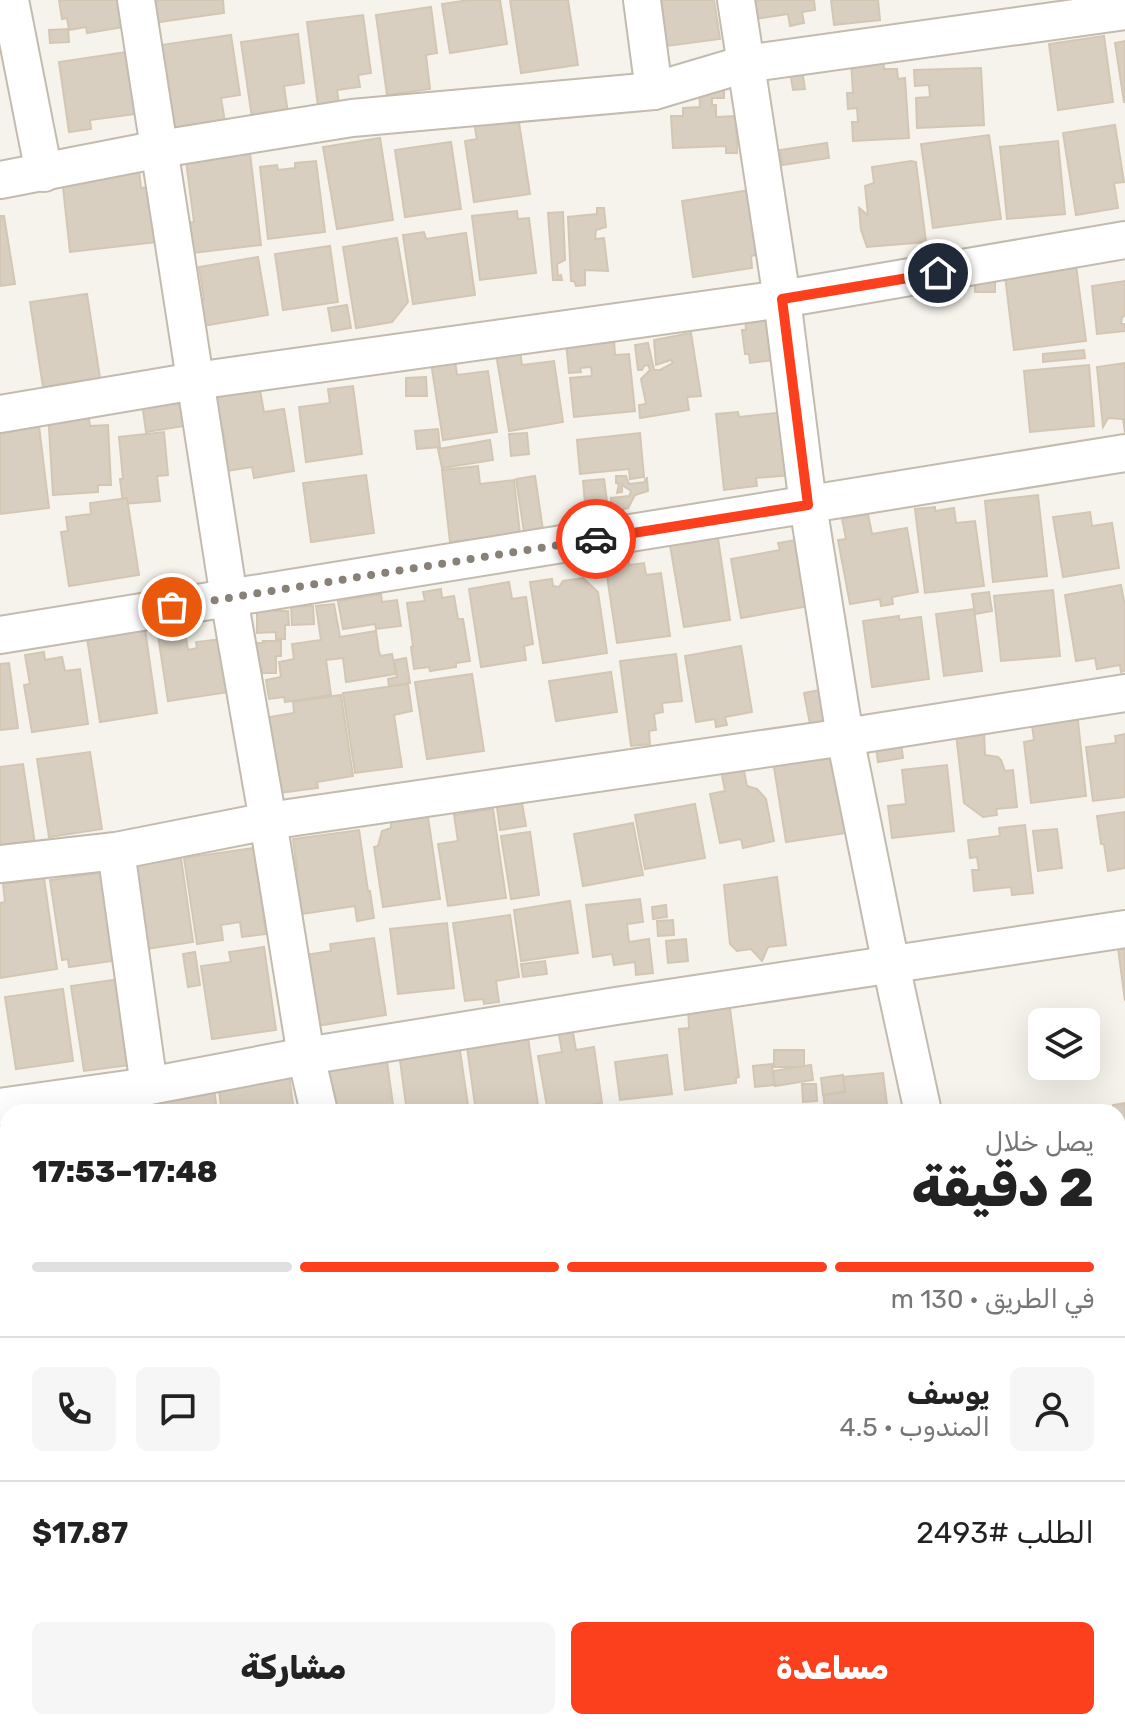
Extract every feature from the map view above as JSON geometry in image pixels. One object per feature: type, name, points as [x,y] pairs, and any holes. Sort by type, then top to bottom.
[{"type":"street","points":[[10,0],[44,173]]},
{"type":"street","points":[[136,0],[229,598],[306,1056],[317,1104]]},
{"type":"street","points":[[642,0],[654,91]]},
{"type":"street","points":[[736,0],[782,299],[808,505],[845,737],[921,1104]]},
{"type":"street","points":[[0,180],[160,149],[352,118],[654,91],[745,64],[1125,11]]},
{"type":"street","points":[[0,414],[195,381],[782,299],[1125,240]]},
{"type":"street","points":[[0,635],[1125,453]]},
{"type":"street","points":[[0,864],[116,851],[268,821],[1125,693]]},
{"type":"street","points":[[116,851],[149,1086]]},
{"type":"street","points":[[21,1104],[149,1086],[306,1056],[601,1008],[1125,929]]},
{"type":"building","points":[[59,0],[120,0],[124,27],[87,33],[86,27],[69,30],[67,18],[62,19]]},
{"type":"building","points":[[149,0],[223,0],[224,13],[152,23]]},
{"type":"building","points":[[500,0],[507,44],[450,53],[442,4]]},
{"type":"building","points":[[510,0],[568,0],[578,65],[521,73]]},
{"type":"building","points":[[646,0],[714,0],[720,39],[652,48]]},
{"type":"building","points":[[752,0],[814,0],[815,10],[802,12],[804,23],[790,26],[788,14],[755,19]]},
{"type":"building","points":[[831,0],[878,0],[880,20],[834,25]]},
{"type":"building","points":[[431,7],[437,53],[426,55],[430,89],[387,95],[376,15]]},
{"type":"building","points":[[363,15],[371,73],[358,75],[360,87],[337,90],[339,103],[318,106],[307,22]]},
{"type":"building","points":[[68,29],[69,42],[50,43],[49,30]]},
{"type":"building","points":[[298,34],[304,83],[284,86],[288,113],[252,118],[241,42]]},
{"type":"building","points":[[231,35],[240,95],[221,98],[225,122],[173,129],[161,45]]},
{"type":"building","points":[[1104,36],[1113,102],[1058,110],[1049,44]]},
{"type":"building","points":[[1125,41],[1125,102],[1124,102],[1115,43]]},
{"type":"building","points":[[127,52],[136,114],[90,120],[91,129],[69,132],[59,62]]},
{"type":"building","points":[[883,58],[884,69],[897,69],[898,79],[905,78],[909,138],[853,141],[852,122],[858,122],[857,108],[848,109],[847,93],[853,93],[851,60]]},
{"type":"building","points":[[981,68],[984,125],[917,128],[916,98],[930,97],[929,85],[915,86],[914,70]]},
{"type":"building","points":[[802,70],[805,89],[793,90],[790,71]]},
{"type":"building","points":[[724,84],[724,98],[712,98],[712,105],[716,105],[716,117],[736,116],[737,153],[726,153],[726,146],[673,148],[671,116],[683,116],[683,108],[700,107],[699,85]]},
{"type":"building","points":[[517,110],[530,194],[474,202],[465,141],[477,139],[473,117]]},
{"type":"building","points":[[1115,125],[1124,182],[1114,183],[1118,208],[1076,215],[1063,133]]},
{"type":"building","points":[[989,135],[1001,219],[933,228],[921,144]]},
{"type":"building","points":[[380,138],[393,220],[337,229],[323,147]]},
{"type":"building","points":[[1058,141],[1065,214],[1007,219],[1000,147]]},
{"type":"building","points":[[451,142],[461,209],[405,217],[395,150]]},
{"type":"building","points":[[827,143],[829,158],[782,165],[780,150]]},
{"type":"building","points":[[250,153],[261,245],[193,253],[189,223],[194,222],[186,161]]},
{"type":"building","points":[[316,161],[325,232],[268,239],[260,167],[277,165],[278,170],[295,168],[295,163]]},
{"type":"building","points":[[916,162],[926,242],[867,247],[861,230],[859,208],[868,215],[865,186],[874,183],[872,167]]},
{"type":"building","points":[[139,170],[141,188],[150,187],[156,242],[70,252],[62,178]]},
{"type":"building","points":[[750,190],[760,254],[751,256],[752,268],[693,277],[682,201]]},
{"type":"building","points":[[597,208],[604,208],[606,227],[596,230],[595,239],[604,238],[608,271],[585,270],[585,285],[576,286],[571,281],[568,217],[597,214]]},
{"type":"building","points":[[517,211],[518,219],[529,218],[536,273],[480,280],[472,216]]},
{"type":"building","points":[[563,212],[565,260],[557,264],[558,276],[561,275],[562,280],[553,280],[548,213]]},
{"type":"building","points":[[0,216],[4,216],[15,284],[0,286]]},
{"type":"building","points":[[424,232],[426,239],[466,233],[475,295],[413,304],[403,235]]},
{"type":"building","points":[[397,238],[408,302],[392,322],[356,328],[343,247]]},
{"type":"building","points":[[330,246],[338,302],[283,310],[275,254]]},
{"type":"building","points":[[258,257],[268,315],[202,326],[198,300],[204,299],[199,267]]},
{"type":"building","points":[[1075,258],[1086,341],[1014,350],[1004,268]]},
{"type":"building","points":[[975,273],[995,273],[995,292],[975,292]]},
{"type":"building","points":[[1125,281],[1125,316],[1121,324],[1125,324],[1125,331],[1097,334],[1092,286]]},
{"type":"building","points":[[87,294],[100,378],[43,387],[30,302]]},
{"type":"building","points":[[768,303],[774,360],[750,363],[749,354],[745,354],[742,330],[746,330],[744,305]]},
{"type":"building","points":[[347,305],[351,328],[332,331],[328,308]]},
{"type":"building","points":[[613,327],[615,355],[629,354],[635,411],[574,417],[570,378],[592,376],[591,367],[569,373],[565,332]]},
{"type":"building","points":[[691,333],[701,396],[687,397],[689,410],[640,418],[639,405],[646,404],[641,379],[650,370],[648,365],[638,370],[635,345],[648,343],[654,370],[660,370],[673,363],[671,360],[656,365],[654,340]]},
{"type":"building","points":[[519,344],[522,365],[554,361],[563,422],[509,431],[495,348]]},
{"type":"building","points":[[1084,350],[1085,358],[1043,362],[1043,354]]},
{"type":"building","points":[[454,353],[457,375],[488,371],[497,432],[443,440],[430,356]]},
{"type":"building","points":[[1125,363],[1125,433],[1123,419],[1108,418],[1103,427],[1097,367]]},
{"type":"building","points":[[1089,365],[1094,426],[1030,432],[1024,371]]},
{"type":"building","points":[[426,377],[427,396],[406,396],[406,378]]},
{"type":"building","points":[[259,385],[264,412],[284,409],[294,471],[254,478],[252,467],[226,471],[223,429],[219,429],[214,393]]},
{"type":"building","points":[[353,386],[362,454],[306,462],[299,407],[330,403],[328,389]]},
{"type":"building","points":[[179,398],[184,426],[146,432],[142,403]]},
{"type":"building","points":[[48,411],[73,419],[89,418],[90,426],[108,425],[111,485],[98,485],[98,492],[53,495]]},
{"type":"building","points":[[738,412],[739,417],[786,412],[793,475],[756,478],[757,486],[724,490],[716,414]]},
{"type":"building","points":[[38,418],[49,508],[0,514],[0,433],[10,432],[8,422]]},
{"type":"building","points":[[438,429],[440,447],[417,449],[415,431]]},
{"type":"building","points":[[164,432],[168,475],[157,476],[160,501],[123,504],[119,437]]},
{"type":"building","points":[[527,433],[529,454],[511,456],[509,434]]},
{"type":"building","points":[[640,433],[644,477],[630,479],[629,469],[580,474],[577,440]]},
{"type":"building","points":[[490,440],[493,460],[442,468],[438,449]]},
{"type":"building","points":[[478,466],[480,484],[514,480],[520,534],[450,542],[442,470]]},
{"type":"building","points":[[366,475],[374,533],[311,542],[303,483]]},
{"type":"building","points":[[535,476],[543,530],[524,532],[516,479]]},
{"type":"building","points":[[616,476],[626,476],[629,484],[645,482],[647,478],[648,491],[635,495],[628,508],[612,511],[611,498],[629,496],[631,491],[622,485],[622,492],[617,493],[619,484],[616,483]]},
{"type":"building","points":[[604,479],[607,501],[585,503],[583,481]]},
{"type":"building","points":[[1038,495],[1047,576],[993,582],[985,501]]},
{"type":"building","points":[[127,498],[139,575],[69,586],[61,532],[68,531],[66,517],[91,514],[90,503]]},
{"type":"building","points":[[935,507],[935,511],[954,508],[956,523],[975,521],[984,586],[925,593],[915,509]]},
{"type":"building","points":[[1090,512],[1092,526],[1112,523],[1119,568],[1063,577],[1053,517]]},
{"type":"building","points":[[868,514],[872,534],[907,528],[918,592],[892,597],[893,604],[881,606],[880,599],[850,604],[838,540],[846,539],[842,519]]},
{"type":"building","points":[[718,538],[730,620],[684,627],[670,545]]},
{"type":"building","points":[[803,539],[815,605],[741,618],[731,559],[780,550],[778,543]]},
{"type":"building","points":[[627,553],[629,565],[644,563],[646,575],[661,573],[670,636],[617,643],[604,556]]},
{"type":"building","points":[[583,578],[598,592],[607,653],[543,663],[530,582],[552,579],[553,586],[559,587],[563,581]]},
{"type":"building","points":[[509,582],[512,599],[526,597],[533,644],[524,646],[526,660],[481,667],[469,589]]},
{"type":"building","points":[[1121,585],[1125,606],[1125,671],[1121,672],[1120,665],[1097,669],[1095,658],[1076,661],[1065,595]]},
{"type":"building","points":[[441,589],[442,598],[454,596],[458,619],[463,619],[470,661],[456,663],[456,667],[430,671],[429,667],[414,669],[407,603],[425,601],[423,592]]},
{"type":"building","points":[[1053,590],[1060,656],[1001,661],[994,596]]},
{"type":"building","points":[[989,592],[992,611],[975,614],[972,594]]},
{"type":"building","points":[[381,594],[382,602],[397,600],[401,626],[376,629],[375,624],[343,629],[338,601]]},
{"type":"building","points":[[334,604],[340,637],[376,631],[379,652],[381,656],[392,654],[396,674],[346,682],[343,658],[326,660],[331,695],[285,702],[284,697],[269,699],[266,680],[281,677],[279,662],[294,659],[292,644],[321,640],[316,606]]},
{"type":"building","points":[[291,606],[313,606],[314,624],[292,625]]},
{"type":"building","points":[[275,608],[275,611],[288,611],[289,625],[285,625],[285,639],[276,639],[276,632],[257,633],[257,612]]},
{"type":"building","points":[[974,609],[982,671],[944,676],[936,614]]},
{"type":"building","points":[[899,616],[899,620],[921,617],[929,679],[872,687],[863,621]]},
{"type":"building","points":[[184,625],[188,650],[197,648],[196,642],[221,639],[229,692],[168,701],[157,629]]},
{"type":"building","points":[[145,629],[157,713],[100,722],[87,638]]},
{"type":"building","points":[[281,641],[281,656],[276,656],[276,673],[262,673],[262,668],[255,668],[254,643]]},
{"type":"building","points":[[741,646],[752,712],[725,717],[727,725],[716,727],[715,719],[696,722],[685,656]]},
{"type":"building","points":[[44,652],[45,660],[62,657],[65,671],[80,669],[88,724],[32,732],[24,685],[30,684],[25,655]]},
{"type":"building","points":[[676,654],[682,701],[662,703],[663,712],[654,714],[656,730],[649,731],[650,744],[631,746],[620,661]]},
{"type":"building","points":[[406,658],[410,683],[389,686],[388,679],[397,677],[395,660]]},
{"type":"building","points":[[9,663],[18,728],[0,730],[0,664]]},
{"type":"building","points":[[611,672],[617,712],[556,721],[549,681]]},
{"type":"building","points":[[472,674],[484,751],[427,759],[415,682]]},
{"type":"building","points":[[408,684],[412,711],[394,715],[402,767],[355,773],[343,693]]},
{"type":"building","points":[[825,689],[831,720],[810,724],[804,693]]},
{"type":"building","points":[[341,695],[353,776],[317,782],[318,788],[280,793],[269,717],[294,713],[293,702]]},
{"type":"building","points":[[1077,712],[1086,796],[1031,803],[1024,742],[1034,740],[1031,717]]},
{"type":"building","points":[[984,730],[985,755],[998,757],[1005,771],[1013,770],[1017,807],[996,809],[997,815],[983,817],[964,803],[956,734]]},
{"type":"building","points":[[1125,734],[1125,797],[1093,801],[1086,747],[1116,743],[1115,736]]},
{"type":"building","points":[[901,743],[903,758],[878,762],[876,747]]},
{"type":"building","points":[[834,751],[846,833],[786,842],[773,761]]},
{"type":"building","points":[[90,752],[102,829],[49,837],[37,759]]},
{"type":"building","points":[[23,764],[35,844],[0,849],[0,767]]},
{"type":"building","points":[[947,765],[954,831],[892,838],[888,806],[906,804],[902,770]]},
{"type":"building","points":[[743,766],[747,786],[757,789],[766,799],[774,841],[743,848],[741,839],[720,843],[710,794],[725,791],[721,770]]},
{"type":"building","points":[[522,803],[526,826],[500,830],[497,807]]},
{"type":"building","points":[[695,804],[705,858],[645,869],[635,815]]},
{"type":"building","points":[[493,809],[506,898],[448,906],[438,844],[458,841],[454,815]]},
{"type":"building","points":[[1125,812],[1125,868],[1108,871],[1097,816]]},
{"type":"building","points":[[428,817],[440,899],[383,907],[374,847],[378,846],[382,831],[391,828],[391,822]]},
{"type":"building","points":[[633,823],[643,875],[583,886],[574,834]]},
{"type":"building","points":[[1025,825],[1033,893],[1012,895],[1011,887],[974,891],[972,870],[979,870],[977,857],[970,858],[968,840],[1000,836],[999,828]]},
{"type":"building","points":[[1057,829],[1062,868],[1038,871],[1033,831]]},
{"type":"building","points":[[359,830],[374,918],[357,921],[355,906],[301,914],[293,839]]},
{"type":"building","points":[[530,832],[539,895],[511,899],[501,836]]},
{"type":"building","points":[[254,848],[266,934],[242,937],[240,922],[221,925],[223,940],[197,944],[184,858]]},
{"type":"building","points":[[181,858],[193,942],[133,951],[121,867]]},
{"type":"building","points":[[113,871],[126,959],[69,967],[68,959],[62,960],[50,880]]},
{"type":"building","points":[[777,877],[786,945],[768,947],[762,961],[751,949],[737,951],[730,944],[724,885]]},
{"type":"building","points":[[44,878],[57,969],[0,978],[0,903],[5,902],[3,884]]},
{"type":"building","points":[[640,899],[643,922],[627,924],[629,942],[649,939],[653,973],[636,975],[635,962],[614,965],[612,954],[593,957],[586,905]]},
{"type":"building","points":[[570,901],[578,953],[521,961],[514,910]]},
{"type":"building","points":[[666,905],[667,917],[653,919],[652,907]]},
{"type":"building","points":[[510,915],[519,977],[496,981],[499,1002],[484,1004],[483,999],[465,1001],[453,923]]},
{"type":"building","points":[[673,920],[674,935],[658,936],[657,921]]},
{"type":"building","points":[[447,923],[454,988],[398,994],[390,929]]},
{"type":"building","points":[[374,938],[386,1015],[316,1026],[305,955],[331,951],[330,944]]},
{"type":"building","points":[[686,939],[688,961],[668,963],[666,941]]},
{"type":"building","points":[[264,947],[276,1030],[212,1039],[201,966],[231,962],[229,952]]},
{"type":"building","points":[[1125,947],[1125,1001],[1118,948]]},
{"type":"building","points":[[195,952],[200,985],[188,987],[183,954]]},
{"type":"building","points":[[545,961],[547,974],[523,977],[521,964]]},
{"type":"building","points":[[127,978],[139,1064],[84,1071],[71,986]]},
{"type":"building","points":[[63,989],[73,1061],[16,1069],[5,997]]},
{"type":"building","points":[[729,1001],[739,1077],[736,1083],[685,1090],[679,1029],[689,1028],[688,1006]]},
{"type":"building","points":[[572,1027],[576,1050],[594,1047],[602,1103],[547,1104],[538,1056],[562,1052],[558,1029]]},
{"type":"building","points":[[528,1038],[538,1104],[475,1104],[467,1047]]},
{"type":"building","points":[[459,1044],[468,1104],[406,1104],[399,1053]]},
{"type":"building","points":[[774,1050],[804,1050],[804,1067],[774,1067]]},
{"type":"building","points":[[386,1054],[393,1104],[333,1104],[327,1062]]},
{"type":"building","points":[[667,1055],[672,1094],[620,1100],[615,1062]]},
{"type":"building","points":[[772,1064],[774,1085],[755,1087],[753,1066]]},
{"type":"building","points":[[811,1065],[813,1080],[775,1086],[773,1071]]},
{"type":"building","points":[[883,1073],[887,1104],[824,1104],[822,1079]]},
{"type":"building","points":[[289,1074],[293,1104],[221,1104],[218,1084]]},
{"type":"building","points":[[843,1075],[845,1092],[823,1095],[821,1078]]},
{"type":"building","points":[[802,1084],[816,1084],[817,1101],[803,1102]]},
{"type":"building","points":[[214,1088],[216,1104],[154,1104],[153,1096]]},
{"type":"way so far","points":[[172,607],[596,539]]},
{"type":"route","points":[[596,539],[808,505],[782,299],[938,273]]}]
